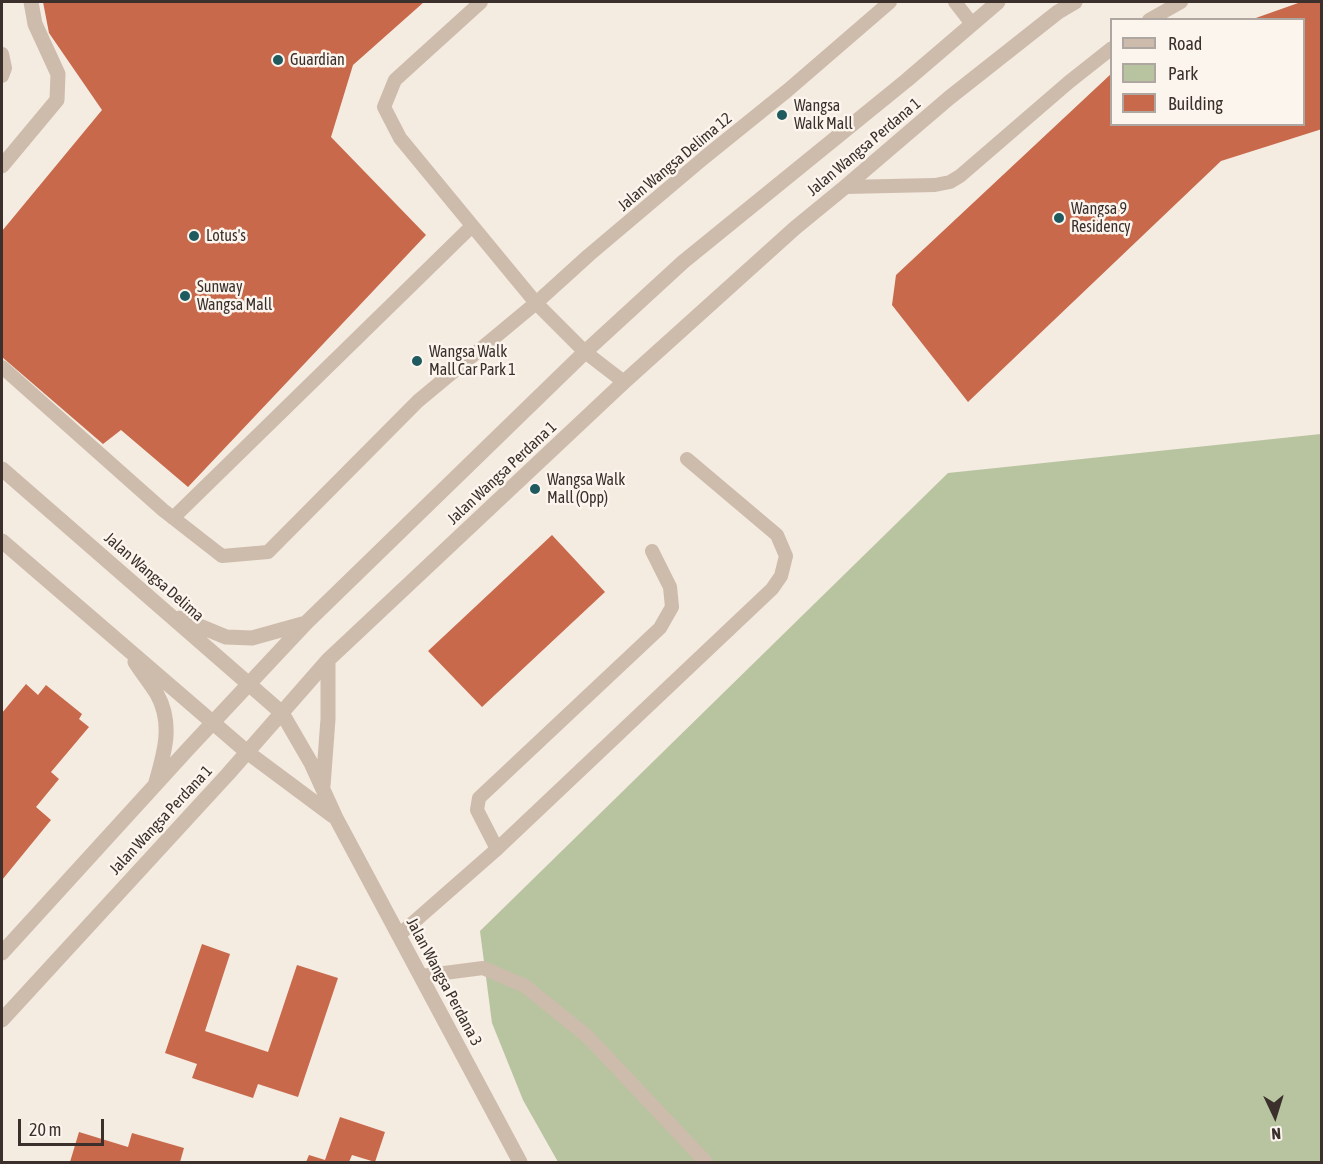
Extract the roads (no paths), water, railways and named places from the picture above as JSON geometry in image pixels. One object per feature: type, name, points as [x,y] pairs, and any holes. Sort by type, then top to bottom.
[{"type":"street","points":[[2,166],[57,100],[58,74],[35,24],[31,2]]},
{"type":"street","name":"Jalan Wangsa Perdana 1","points":[[2,953],[306,623],[585,352],[683,262],[907,80],[998,2]]},
{"type":"street","name":"Jalan Wangsa Perdana 1","points":[[2,1020],[328,660],[624,382],[795,228],[949,99],[1058,12],[1075,2]]},
{"type":"street","name":"Jalan Wangsa Delima","points":[[2,469],[282,713]]},
{"type":"street","points":[[2,543],[247,752]]},
{"type":"street","points":[[166,612],[226,637],[252,638],[306,623]]},
{"type":"street","points":[[121,643],[158,695],[166,721],[166,750],[156,784]]},
{"type":"street","points":[[323,789],[328,719],[328,660]]},
{"type":"street","name":"Jalan Wangsa Perdana 3","points":[[282,713],[311,763],[336,818],[520,1162]]},
{"type":"street","name":"Jalan Wangsa Perdana 3","points":[[247,752],[336,818]]},
{"type":"lane","points":[[481,2],[395,80],[384,107],[400,138],[536,303],[585,352],[624,382]]},
{"type":"lane","name":"Jalan Wangsa Delima 12","points":[[2,367],[173,518],[222,556],[268,552],[418,401],[890,2]]},
{"type":"lane","points":[[955,2],[972,24]]},
{"type":"lane","points":[[1153,18],[1181,2]]},
{"type":"lane","points":[[845,187],[935,185],[950,182],[1110,50]]},
{"type":"lane","points":[[2,54],[6,68],[2,76]]},
{"type":"lane","points":[[173,518],[472,226]]},
{"type":"lane","points":[[399,935],[498,849],[772,589],[780,576],[786,556],[777,535],[687,459]]},
{"type":"lane","points":[[498,849],[477,810],[479,798],[660,628],[672,607],[670,587],[652,550]]},
{"type":"lane","points":[[421,976],[483,968],[525,986],[587,1036],[706,1162]]},
{"type":"place","name":"Guardian","points":[[278,60]]},
{"type":"place","name":"Wangsa Walk Mall","points":[[782,115]]},
{"type":"place","name":"Wangsa 9 Residency","points":[[1059,218]]},
{"type":"place","name":"Lotus's","points":[[194,236]]},
{"type":"place","name":"Sunway Wangsa Mall","points":[[185,296]]},
{"type":"place","name":"Wangsa Walk Mall Car Park 1","points":[[417,361]]},
{"type":"place","name":"Wangsa Walk Mall (Opp)","points":[[535,489]]}]
